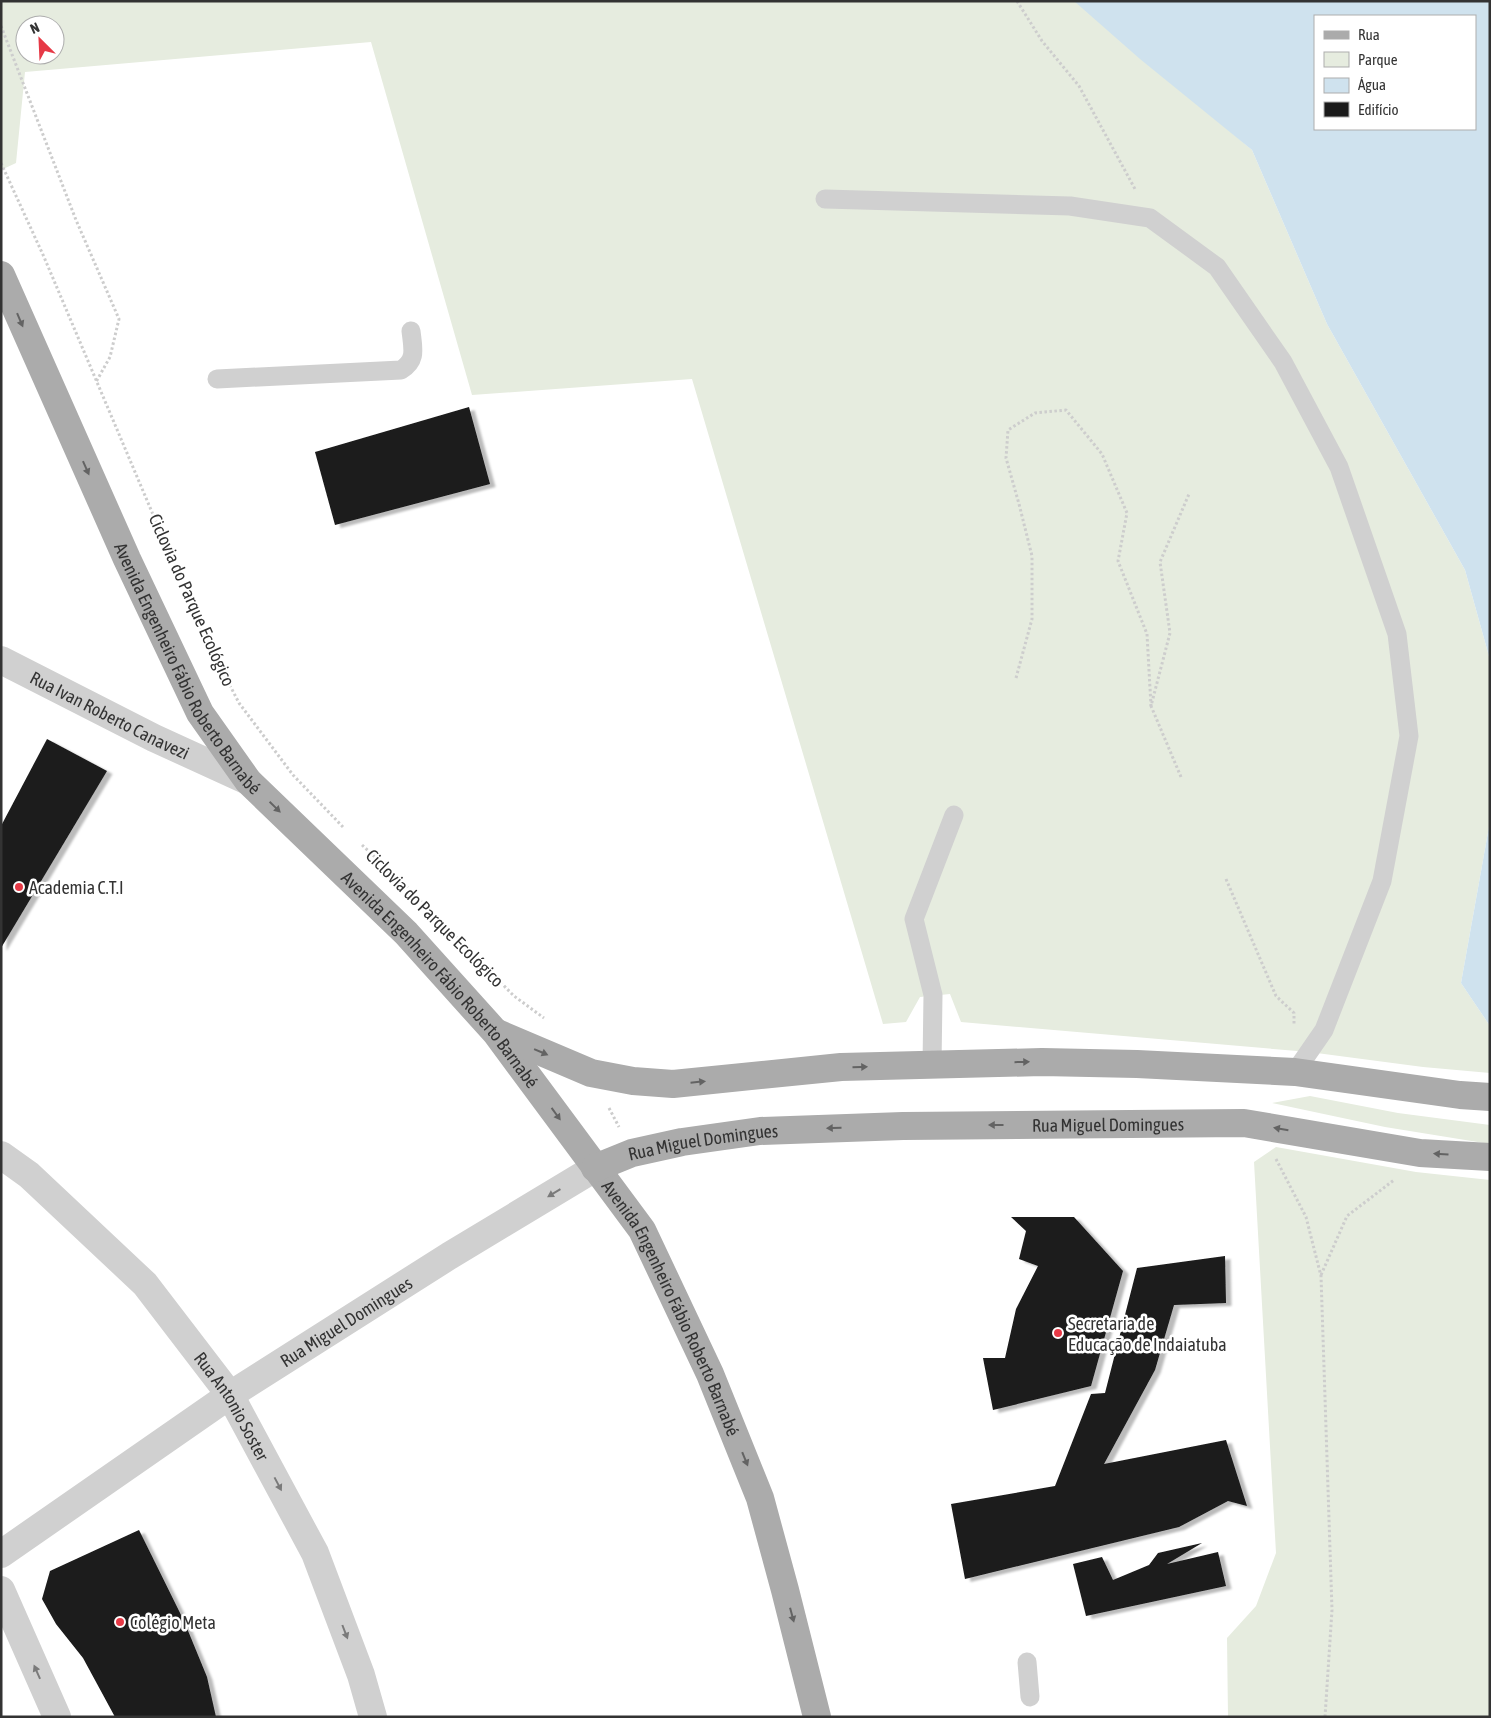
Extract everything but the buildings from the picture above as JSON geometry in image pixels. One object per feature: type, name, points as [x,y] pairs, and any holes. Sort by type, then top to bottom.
[{"type":"main road","name":"Avenida Engenheiro Fábio Roberto Barnabé","points":[[1,275],[127,559],[200,713],[248,781],[406,933],[496,1032],[642,1230],[710,1374],[760,1498],[817,1717]]},
{"type":"main road","points":[[496,1032],[591,1074],[633,1081],[673,1084],[841,1067],[1042,1062],[1128,1063],[1295,1072],[1460,1095],[1490,1097]]},
{"type":"main road","name":"Rua Miguel Domingues","points":[[595,1168],[632,1153],[682,1142],[760,1130],[903,1126],[1244,1123],[1420,1153],[1490,1157]]},
{"type":"street","name":"Rua Ivan Roberto Canavezi","points":[[1,660],[154,738],[248,781]]},
{"type":"street","name":"Rua Antonio Soster","points":[[1,1155],[29,1175],[145,1284],[230,1395],[315,1553],[361,1675],[373,1717]]},
{"type":"street","name":"Rua Miguel Domingues","points":[[1,1554],[230,1395],[449,1256],[595,1168]]},
{"type":"street","points":[[1,1590],[57,1717]]},
{"type":"lane","points":[[824,200],[1070,206],[1150,218],[1217,267],[1284,362],[1339,467],[1397,634],[1409,736],[1382,881],[1324,1030],[1295,1072]]},
{"type":"lane","points":[[217,379],[401,370],[409,365],[413,355],[411,331]]},
{"type":"lane","points":[[932,1065],[934,995],[914,919],[954,815]]},
{"type":"lane","points":[[1027,1662],[1030,1697]]},
{"type":"path","points":[[1017,1],[1042,41],[1079,86],[1150,218]]},
{"type":"path","points":[[1,26],[76,220],[119,319],[110,357],[96,382]]},
{"type":"path","name":"Ciclovia do Parque Ecológico","points":[[1,163],[44,257],[204,635],[239,703],[294,775],[350,834]]},
{"type":"path","points":[[1016,678],[1032,619],[1032,556],[1006,458],[1008,430],[1035,413],[1066,410],[1102,454],[1127,514],[1118,561],[1147,634],[1151,706],[1181,777]]},
{"type":"path","points":[[1151,706],[1170,634],[1160,562],[1189,494]]},
{"type":"path","name":"Ciclovia do Parque Ecológico","points":[[357,840],[401,881],[514,996],[550,1022]]},
{"type":"path","points":[[1226,879],[1276,996],[1294,1013],[1295,1072]]},
{"type":"path","points":[[591,1074],[632,1153]]},
{"type":"path","points":[[1321,1276],[1347,1216],[1395,1179],[1420,1153]]},
{"type":"path","points":[[1275,1157],[1306,1217],[1321,1276],[1332,1610],[1325,1717]]},
{"type":"green space","points":[[1,1],[1077,1],[1252,150],[1327,324],[1465,570],[1490,660],[1490,821],[1461,983],[1490,1026],[1490,1073],[1423,1067],[1309,1052],[961,1022],[950,994],[920,997],[906,1022],[883,1024],[692,379],[472,395],[371,42],[25,72],[16,163],[1,170]]},
{"type":"green space","points":[[1310,1096],[1398,1113],[1490,1125],[1490,1144],[1385,1127],[1272,1103]]},
{"type":"green space","points":[[1276,1147],[1416,1172],[1490,1180],[1490,1717],[1228,1717],[1227,1638],[1256,1606],[1276,1553],[1254,1162]]},
{"type":"water","points":[[1074,1],[1490,1],[1490,660],[1465,570],[1327,324],[1252,150],[1140,59]]},
{"type":"water","points":[[1490,821],[1490,1026],[1461,983]]},
{"type":"place","name":"Academia C.T.I","points":[[19,887]]},
{"type":"place","name":"Secretaria de Educação de Indaiatuba","points":[[1058,1333]]},
{"type":"place","name":"Colégio Meta","points":[[120,1622]]}]
